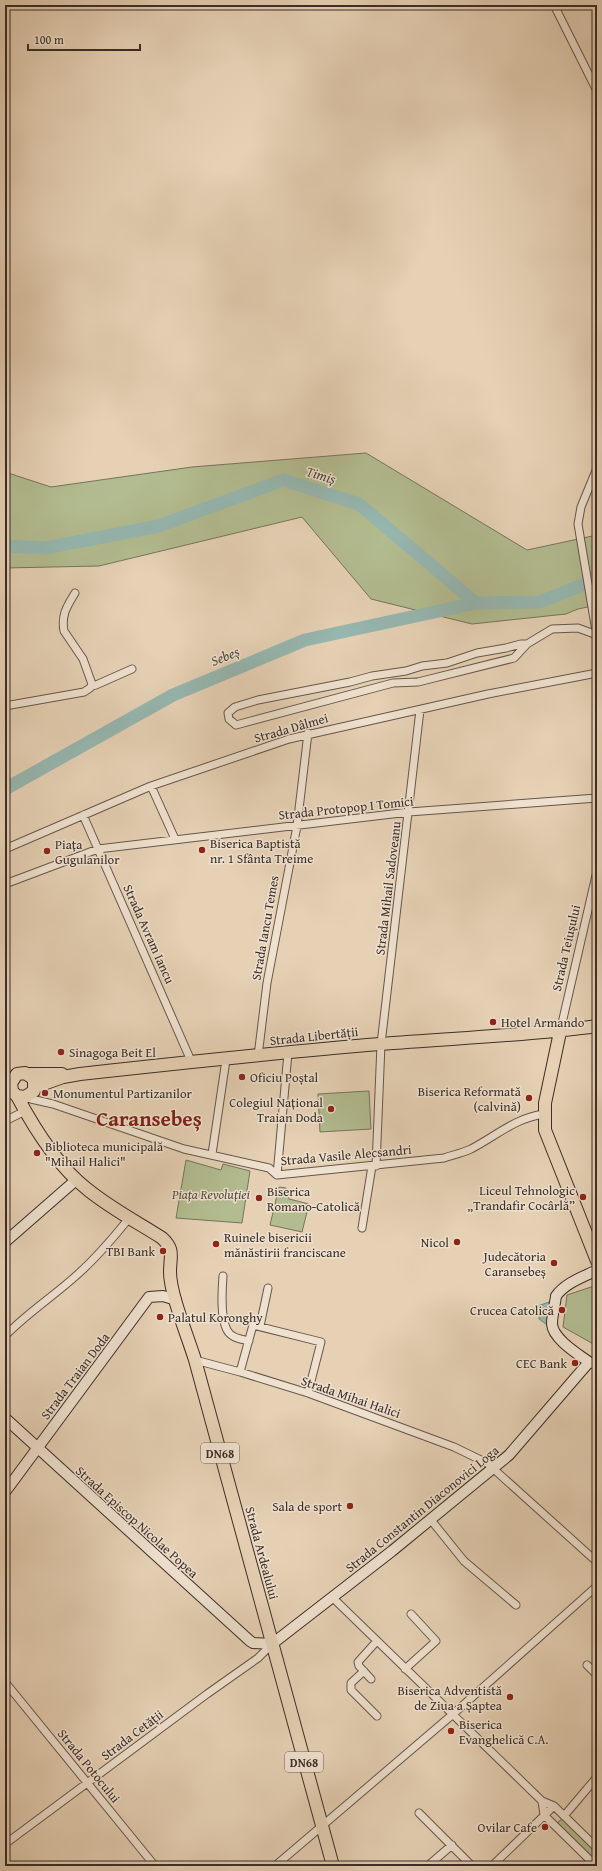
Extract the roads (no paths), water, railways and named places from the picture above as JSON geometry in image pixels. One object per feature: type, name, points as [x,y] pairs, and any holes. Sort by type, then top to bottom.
[{"type":"main road","name":"Strada Libertății","points":[[5,1072],[71,1075],[381,1044],[560,1032],[597,1026]]},
{"type":"main road","points":[[560,1032],[547,1090],[544,1114],[546,1136],[597,1260]]},
{"type":"main road","points":[[27,1114],[33,1093],[34,1079],[23,1074],[12,1079],[11,1091],[25,1097],[33,1093]]},
{"type":"main road","name":"Strada Libertății","points":[[33,1093],[71,1075]]},
{"type":"main road","name":"DN68","points":[[11,1091],[50,1147],[76,1180],[88,1190],[130,1217]]},
{"type":"main road","name":"Strada Ardealului","points":[[130,1217],[162,1238],[170,1248],[172,1259],[170,1272],[176,1300],[195,1360],[333,1866]]},
{"type":"street","points":[[554,5],[597,90]]},
{"type":"street","points":[[597,468],[587,489],[578,517],[580,541],[597,636]]},
{"type":"street","points":[[75,593],[64,615],[64,631],[89,671],[92,686]]},
{"type":"street","points":[[527,644],[477,653],[447,663],[422,666],[406,671],[372,676],[350,682],[258,700],[235,707],[228,713],[229,719],[236,725],[393,683],[418,682],[514,658],[527,644],[552,629],[578,628],[597,636]]},
{"type":"street","points":[[5,706],[84,692],[92,686],[132,669]]},
{"type":"street","name":"Strada Dâlmei","points":[[5,849],[151,786],[308,734],[597,672]]},
{"type":"street","name":"Strada Mihail Sadoveanu","points":[[362,1228],[374,1166],[381,1044],[420,710]]},
{"type":"street","name":"Strada Iancu Temes","points":[[258,1056],[267,983],[297,826],[308,734]]},
{"type":"street","points":[[151,786],[175,839]]},
{"type":"street","name":"Strada Protopop I Tomici","points":[[5,884],[98,849],[409,812],[597,798]]},
{"type":"street","name":"Strada Avram Iancu","points":[[83,815],[192,1063]]},
{"type":"street","name":"Strada Teiușului","points":[[560,1032],[597,871]]},
{"type":"street","points":[[278,1175],[288,1053]]},
{"type":"street","points":[[212,1154],[226,1060]]},
{"type":"street","name":"Strada Vasile Alecsandri","points":[[33,1093],[53,1104],[184,1149],[212,1154],[269,1168],[278,1175],[429,1160],[459,1154],[480,1144],[512,1123],[532,1116],[544,1114]]},
{"type":"street","points":[[5,1121],[27,1114]]},
{"type":"street","points":[[5,1242],[76,1180]]},
{"type":"street","points":[[5,1336],[16,1324],[78,1274],[110,1242],[130,1217]]},
{"type":"street","points":[[593,1364],[571,1350],[560,1339],[552,1325],[556,1296],[564,1288],[597,1270]]},
{"type":"street","points":[[223,1276],[223,1313],[227,1330],[232,1335],[249,1341]]},
{"type":"street","points":[[240,1372],[249,1341],[268,1288]]},
{"type":"street","name":"Strada Traian Doda","points":[[5,1492],[149,1297],[163,1296],[176,1300]]},
{"type":"street","points":[[256,1325],[321,1342],[308,1393]]},
{"type":"street","name":"Strada Mihai Halici","points":[[195,1360],[308,1393],[454,1447],[487,1463],[495,1468],[597,1562]]},
{"type":"street","name":"Strada Constantin Diaconovici Loga","points":[[272,1644],[333,1598],[495,1468],[509,1455],[593,1364]]},
{"type":"street","name":"Strada Episcop Nicolae Popea","points":[[5,1418],[253,1643],[272,1644]]},
{"type":"street","points":[[431,1520],[464,1561],[516,1605]]},
{"type":"street","points":[[275,1866],[452,1715],[597,1586]]},
{"type":"street","points":[[333,1598],[376,1642],[542,1801],[554,1806],[597,1848]]},
{"type":"street","points":[[405,1669],[436,1641],[411,1614]]},
{"type":"street","points":[[371,1679],[358,1662],[376,1642]]},
{"type":"street","name":"Strada Cetății","points":[[5,1844],[207,1694],[258,1658],[272,1644]]},
{"type":"street","points":[[587,1665],[597,1675]]},
{"type":"street","points":[[364,1671],[351,1683],[350,1688],[353,1693],[377,1716]]},
{"type":"street","name":"Strada Potocului","points":[[5,1682],[155,1866]]},
{"type":"street","points":[[564,1816],[597,1777]]},
{"type":"street","points":[[542,1801],[544,1815],[596,1866]]},
{"type":"street","points":[[492,1866],[554,1806]]},
{"type":"street","points":[[419,1813],[472,1866]]},
{"type":"street","points":[[430,1864],[452,1845]]},
{"type":"water","points":[[549,1302],[553,1305],[549,1322],[546,1324],[539,1319],[539,1316],[534,1312],[535,1307]]},
{"type":"waterway","name":"Timiș","points":[[5,546],[45,548],[159,526],[283,480],[359,504],[476,603]]},
{"type":"waterway","name":"Sebeș","points":[[5,789],[173,695],[305,640],[476,603],[540,602],[597,579]]},
{"type":"place","name":"Biserica Baptistă nr. 1 Sfânta Treime","points":[[202,850]]},
{"type":"place","name":"Piața Gugulanilor","points":[[47,851]]},
{"type":"place","name":"Hotel Armando","points":[[493,1022]]},
{"type":"place","name":"Sinagoga Beit El","points":[[61,1052]]},
{"type":"place","name":"Oficiu Poștal","points":[[242,1077]]},
{"type":"place","name":"Monumentul Partizanilor","points":[[45,1093]]},
{"type":"place","name":"Biserica Reformată (calvină)","points":[[529,1098]]},
{"type":"place","name":"Colegiul Național Traian Doda","points":[[331,1109]]},
{"type":"place","name":"Biblioteca municipală \"Mihail Halici\"","points":[[37,1153]]},
{"type":"place","name":"Liceul Tehnologic „Trandafir Cocârlă”","points":[[583,1197]]},
{"type":"place","name":"Biserica Romano-Catolică","points":[[259,1198]]},
{"type":"place","name":"Nicol","points":[[457,1242]]},
{"type":"place","name":"Ruinele bisericii mănăstirii franciscane","points":[[216,1244]]},
{"type":"place","name":"TBI Bank","points":[[163,1251]]},
{"type":"place","name":"Judecătoria Caransebeș","points":[[554,1263]]},
{"type":"place","name":"Crucea Catolică","points":[[562,1310]]},
{"type":"place","name":"Palatul Koronghy","points":[[160,1317]]},
{"type":"place","name":"CEC Bank","points":[[575,1363]]},
{"type":"place","name":"Sala de sport","points":[[350,1506]]},
{"type":"place","name":"Biserica Adventistă de Ziua a Șaptea","points":[[510,1697]]},
{"type":"place","name":"Biserica Evanghelică C.A.","points":[[451,1731]]},
{"type":"place","name":"Ovilar Cafe","points":[[545,1827]]},
{"type":"district","name":"Caransebeș","points":[[149,1118]]},
{"type":"park label","name":"Piața Revoluției","points":[[211,1194]]}]
